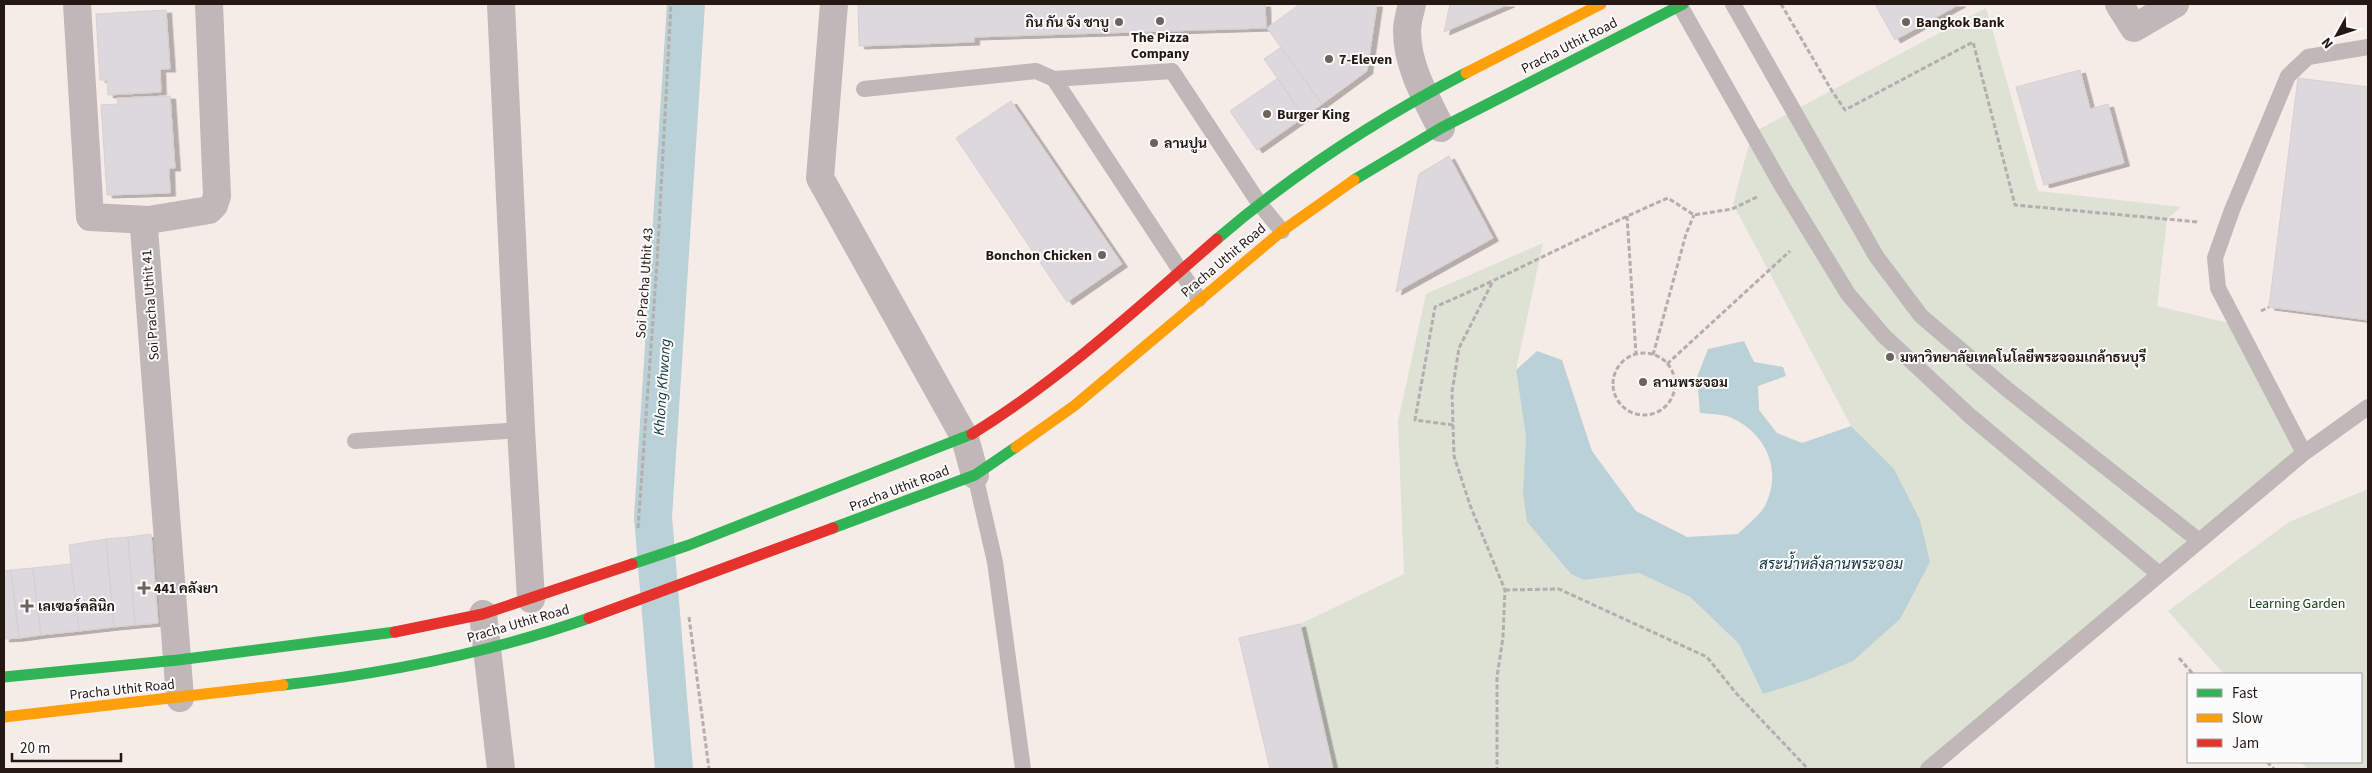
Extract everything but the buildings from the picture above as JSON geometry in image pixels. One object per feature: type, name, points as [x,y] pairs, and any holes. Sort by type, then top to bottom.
[{"type":"main road","name":"Pracha Uthit Road","points":[[4,677],[178,660],[386,634],[483,614],[689,545],[965,438],[1015,407],[1071,364],[1258,203],[1344,143],[1424,95],[1601,4]]},
{"type":"main road","name":"Pracha Uthit Road","points":[[4,717],[344,678],[488,650],[564,627],[630,604],[975,475],[1074,406],[1282,231],[1373,167],[1441,128],[1681,4]]},
{"type":"street","points":[[77,4],[90,217],[149,220],[209,210],[214,205],[217,196],[208,4]]},
{"type":"street","points":[[501,4],[531,599]]},
{"type":"street","points":[[834,4],[820,178],[965,438],[975,475]]},
{"type":"street","points":[[1412,4],[1407,31],[1412,62],[1424,95],[1441,128]]},
{"type":"street","points":[[2119,4],[2134,28],[2175,4]]},
{"type":"street","name":"Soi Pracha Uthit 41","points":[[149,220],[144,228],[180,698]]},
{"type":"street","points":[[483,614],[501,769]]},
{"type":"lane","points":[[1681,4],[1782,186],[1848,294],[1884,336],[1970,416],[2159,574]]},
{"type":"lane","points":[[1734,4],[1876,256],[1921,316],[2008,390],[2198,540]]},
{"type":"lane","points":[[2304,453],[2218,288],[2215,258],[2226,225],[2288,76],[2308,58],[2368,47]]},
{"type":"lane","points":[[864,89],[1036,70],[1054,79],[1199,299]]},
{"type":"lane","points":[[1054,79],[1172,71],[1258,203],[1282,231]]},
{"type":"lane","points":[[1928,769],[2198,540],[2304,453],[2368,407]]},
{"type":"lane","points":[[355,441],[521,430]]},
{"type":"lane","points":[[975,475],[994,562],[1023,769]]},
{"type":"path","name":"Soi Pracha Uthit 43","points":[[637,563],[638,522],[657,263],[671,4]]},
{"type":"path","points":[[1781,4],[1845,110],[1973,42],[2015,205],[2226,225]]},
{"type":"path","points":[[1453,425],[1415,420],[1435,307],[1492,282],[1668,198],[1694,215],[1732,209],[1782,186]]},
{"type":"path","points":[[1653,354],[1686,234],[1694,215]]},
{"type":"path","points":[[1627,216],[1636,354]]},
{"type":"path","points":[[1667,364],[1810,233]]},
{"type":"path","points":[[1492,282],[1459,348],[1452,392],[1454,456],[1470,504],[1505,590],[1503,637],[1497,677],[1497,769]]},
{"type":"path","points":[[1636,354],[1653,354],[1667,364],[1673,375],[1675,385],[1670,402],[1655,414],[1644,416],[1626,410],[1617,400],[1613,389],[1613,378],[1617,368],[1626,359],[1636,354]]},
{"type":"path","points":[[685,584],[709,769]]},
{"type":"path","points":[[1505,590],[1559,588],[1707,657],[1736,693],[1808,769]]},
{"type":"path","points":[[2179,658],[2192,673]]},
{"type":"green space","points":[[1986,8],[2038,191],[2181,207],[2167,219],[2157,306],[2237,325],[2304,453],[1928,769],[1333,769],[1300,624],[1404,574],[1398,421],[1426,294],[1543,243],[1516,370],[1526,437],[1527,522],[1571,574],[1584,580],[1639,573],[1690,597],[1739,644],[1763,694],[1867,443],[1851,426],[1733,204],[1752,133]]},
{"type":"green space","name":"Learning Garden","points":[[2368,489],[2368,769],[2307,769],[2302,763],[2362,763],[2362,673],[2223,673],[2168,611],[2289,522]]},
{"type":"water","name":"สระน้ำหลังลานพระจอม","points":[[1744,341],[1754,362],[1783,367],[1786,376],[1758,386],[1759,410],[1777,433],[1802,443],[1851,426],[1894,469],[1920,520],[1930,562],[1900,619],[1853,661],[1807,680],[1763,694],[1739,644],[1690,597],[1639,573],[1584,580],[1571,574],[1527,522],[1523,493],[1526,437],[1516,370],[1537,351],[1562,360],[1592,451],[1636,511],[1687,537],[1738,534],[1765,506],[1772,480],[1769,456],[1756,435],[1746,426],[1726,416],[1700,413],[1697,377],[1708,349]]},
{"type":"waterway","name":"Khlong Khwang","points":[[674,769],[653,517],[686,4]]},
{"type":"traffic: fast","points":[[1354,180],[1441,128],[1683,4]]},
{"type":"traffic: fast","points":[[1217,239],[1275,192],[1337,149],[1400,109],[1466,73]]},
{"type":"traffic: fast","points":[[632,564],[689,545],[972,434]]},
{"type":"traffic: fast","points":[[833,528],[975,475],[1016,447]]},
{"type":"traffic: fast","points":[[283,685],[399,668],[438,660],[514,642],[589,618]]},
{"type":"traffic: fast","points":[[4,677],[178,660],[395,632]]},
{"type":"traffic: slow","points":[[1466,73],[1601,4]]},
{"type":"traffic: slow","points":[[1016,447],[1074,406],[1282,231],[1354,180]]},
{"type":"traffic: slow","points":[[4,717],[283,685]]},
{"type":"traffic: jam","points":[[972,434],[1005,413],[1068,366],[1128,317],[1217,239]]},
{"type":"traffic: jam","points":[[589,618],[833,528]]},
{"type":"traffic: jam","points":[[395,632],[483,614],[632,564]]},
{"type":"place","name":"The Pizza Company","points":[[1160,21]]},
{"type":"place","name":"กิน กัน จัง ชาบู","points":[[1119,22]]},
{"type":"place","name":"Bangkok Bank","points":[[1906,22]]},
{"type":"place","name":"7-Eleven","points":[[1329,59]]},
{"type":"place","name":"Burger King","points":[[1267,114]]},
{"type":"place","name":"ลานปูน","points":[[1154,143]]},
{"type":"place","name":"Bonchon Chicken","points":[[1102,255]]},
{"type":"place","name":"มหาวิทยาลัยเทคโนโลยีพระจอมเกล้าธนบุรี","points":[[1890,357]]},
{"type":"place","name":"ลานพระจอม","points":[[1643,382]]},
{"type":"place","name":"441 คลังยา","points":[[144,588]]},
{"type":"place","name":"เลเซอร์คลินิก","points":[[27,606]]}]
